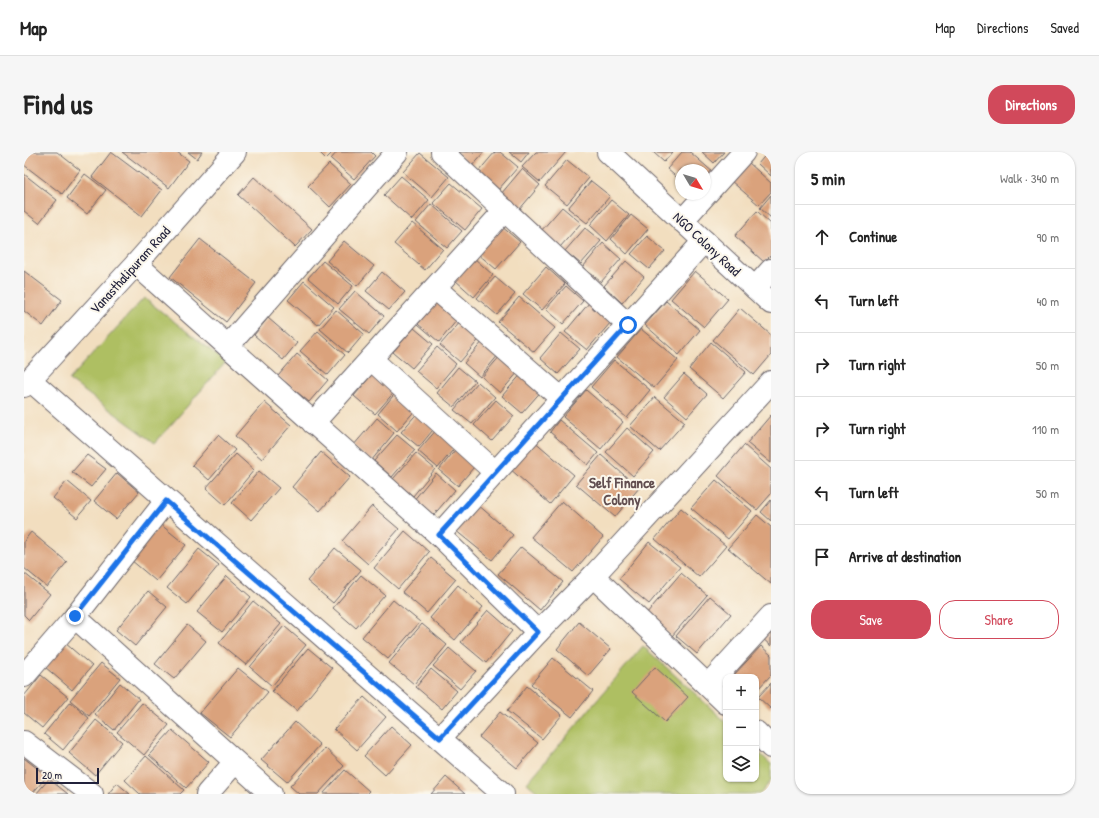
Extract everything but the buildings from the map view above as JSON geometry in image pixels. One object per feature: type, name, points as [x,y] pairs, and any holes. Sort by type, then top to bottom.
[{"type":"street","name":"Vanasthalipuram Road","points":[[27,383],[136,264],[235,152]]},
{"type":"street","points":[[228,346],[397,152]]},
{"type":"street","points":[[442,152],[628,325]]},
{"type":"street","points":[[682,221],[744,152]]},
{"type":"street","name":"NGO Colony Road","points":[[613,154],[682,221],[771,303]]},
{"type":"street","points":[[313,423],[505,210]]},
{"type":"street","points":[[439,535],[704,241]]},
{"type":"street","points":[[136,264],[439,535],[538,632]]},
{"type":"street","points":[[755,288],[771,270]]},
{"type":"street","points":[[435,288],[562,398]]},
{"type":"street","points":[[371,359],[495,472]]},
{"type":"street","points":[[440,738],[538,632],[593,576],[771,382]]},
{"type":"street","points":[[27,383],[166,501],[503,794]]},
{"type":"street","points":[[24,676],[75,616],[166,501]]},
{"type":"street","points":[[593,576],[723,700]]},
{"type":"street","points":[[75,616],[271,794]]},
{"type":"street","points":[[708,685],[771,616]]},
{"type":"street","points":[[759,735],[771,747]]},
{"type":"street","points":[[24,742],[92,794]]},
{"type":"street","points":[[207,794],[235,762]]},
{"type":"green space","points":[[144,298],[226,362],[155,443],[69,380]]},
{"type":"green space","points":[[643,646],[723,719],[723,782],[759,782],[759,753],[771,764],[771,781],[760,794],[540,794],[527,783]]},
{"type":"district","name":"Self Finance Colony","points":[[622,492]]},
{"type":"route","points":[[75,616],[166,501],[440,738],[538,632],[439,535],[628,325]]}]
